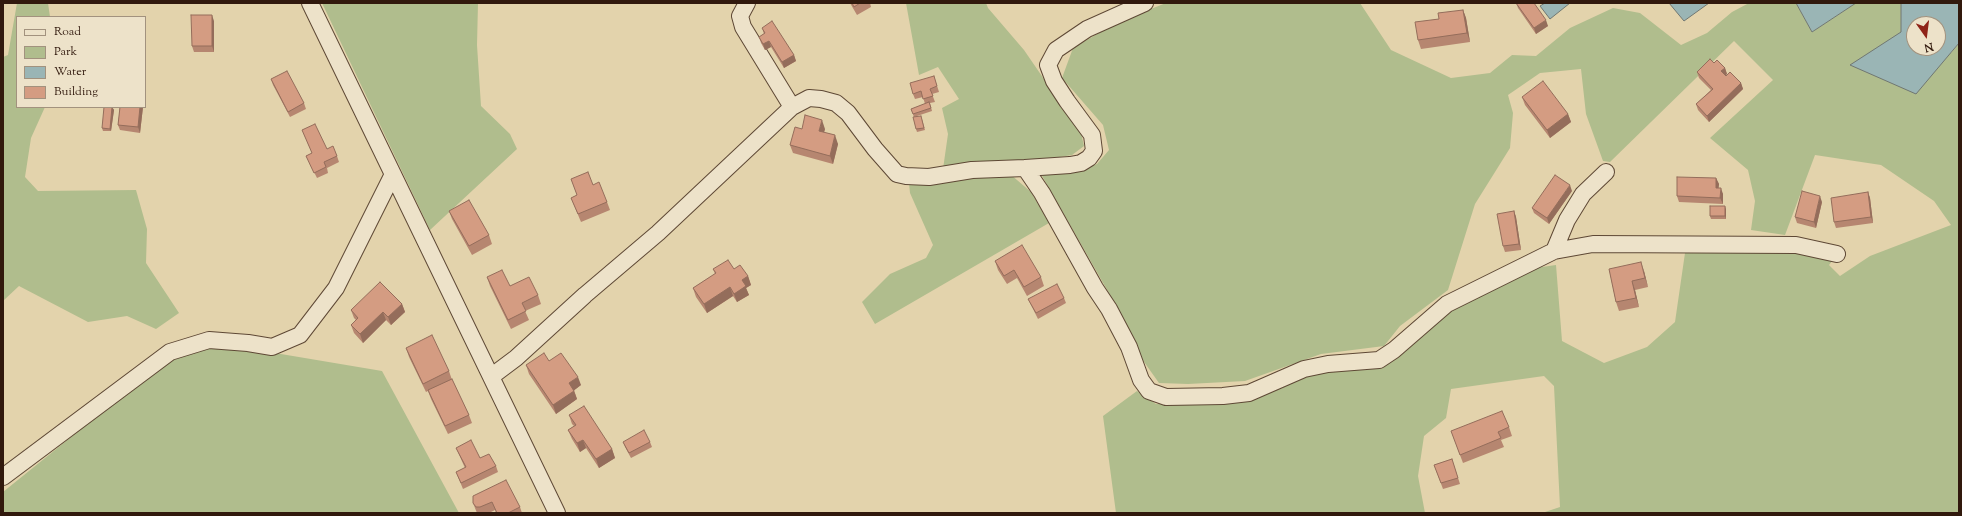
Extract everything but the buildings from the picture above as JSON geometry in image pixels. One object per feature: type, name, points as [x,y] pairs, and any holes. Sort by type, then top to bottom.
[{"type":"street","points":[[310,3],[492,376],[557,513]]},
{"type":"street","points":[[747,3],[740,16],[743,27],[792,107]]},
{"type":"street","points":[[492,376],[516,358],[585,295],[658,233],[792,107],[809,98],[821,99],[836,104],[848,113],[875,149],[897,174],[929,177],[972,170],[1025,168],[1082,163],[1089,158],[1094,151],[1092,135],[1054,81],[1048,65],[1056,50],[1087,29],[1145,3]]},
{"type":"street","points":[[1025,168],[1042,193],[1095,288],[1109,309],[1129,347],[1141,380],[1149,391],[1166,397],[1223,396],[1249,393],[1304,369],[1328,364],[1379,360],[1394,350],[1447,304],[1554,251],[1593,244],[1788,245],[1837,254]]},
{"type":"street","points":[[1554,251],[1567,220],[1583,194],[1606,172]]},
{"type":"street","points":[[3,477],[170,352],[209,340],[248,343],[272,347],[300,335],[336,288],[393,174]]},
{"type":"green space","points":[[17,3],[48,3],[50,16],[16,16],[16,108],[45,108],[31,138],[25,177],[38,191],[136,190],[147,229],[146,263],[179,313],[156,329],[127,316],[88,322],[19,286],[3,301],[3,57],[8,55]]},
{"type":"green space","points":[[322,3],[478,3],[477,45],[481,106],[510,134],[517,149],[430,230]]},
{"type":"green space","points":[[906,3],[986,3],[988,8],[1024,50],[1081,133],[1084,146],[1072,155],[1035,161],[943,169],[948,134],[942,108],[959,99],[938,67],[919,75]]},
{"type":"green space","points":[[1166,3],[1360,3],[1391,50],[1451,78],[1490,73],[1512,55],[1536,56],[1570,28],[1613,8],[1640,13],[1681,45],[1707,33],[1732,12],[1749,3],[1796,3],[1812,32],[1856,3],[1901,3],[1901,32],[1906,38],[1906,56],[1946,56],[1946,51],[1951,53],[1959,43],[1959,513],[1542,513],[1560,507],[1554,386],[1544,376],[1451,389],[1446,418],[1424,436],[1418,476],[1425,513],[1116,513],[1103,416],[1137,391],[1156,404],[1213,405],[1247,397],[1312,371],[1376,364],[1458,304],[1535,268],[1556,265],[1562,341],[1604,363],[1647,347],[1675,322],[1685,253],[1795,251],[1833,260],[1829,265],[1840,276],[1870,256],[1951,225],[1934,201],[1881,165],[1815,155],[1785,235],[1751,230],[1755,201],[1748,170],[1710,138],[1773,80],[1734,41],[1610,162],[1603,161],[1586,114],[1581,69],[1540,73],[1508,95],[1513,113],[1510,148],[1475,204],[1448,290],[1400,326],[1384,346],[1321,354],[1245,381],[1188,384],[1159,383],[1142,359],[1110,295],[1041,174],[1071,172],[1097,164],[1109,150],[1103,125],[1062,78],[1073,48],[1118,22]]},
{"type":"green space","points":[[1010,174],[1031,192],[1049,223],[875,324],[862,302],[890,274],[926,258],[933,245],[910,193],[909,183]]},
{"type":"green space","points":[[209,348],[275,353],[382,371],[459,513],[3,513],[3,492],[128,391],[173,357]]},
{"type":"water","points":[[1545,3],[1570,3],[1550,19],[1540,6]]},
{"type":"water","points":[[1669,3],[1709,3],[1684,21]]},
{"type":"water","points":[[1796,3],[1856,3],[1812,32]]},
{"type":"water","points":[[1901,3],[1959,3],[1959,43],[1916,94],[1850,65],[1901,32]]}]
